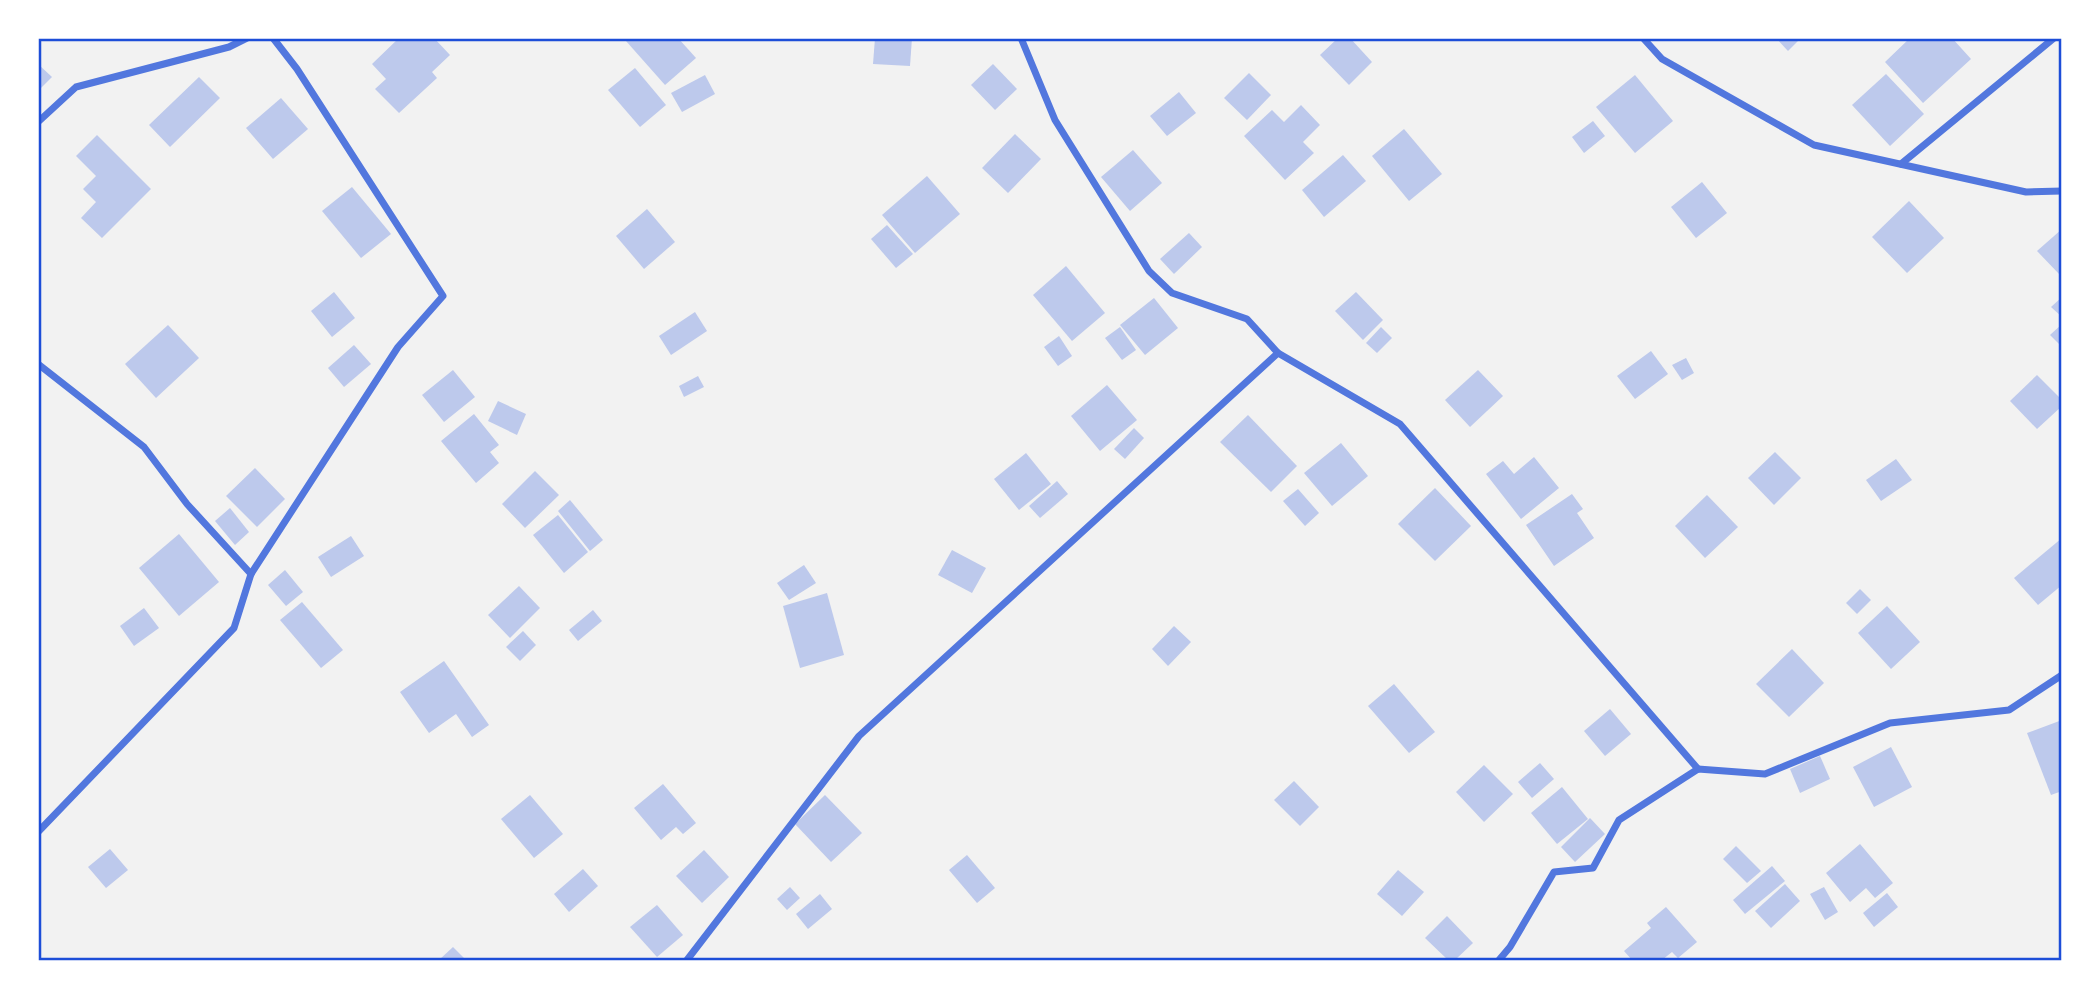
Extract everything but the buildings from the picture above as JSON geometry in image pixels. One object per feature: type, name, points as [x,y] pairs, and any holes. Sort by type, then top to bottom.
[{"type":"street","points":[[38,122],[76,87],[229,47],[247,38]]},
{"type":"street","points":[[38,832],[234,628],[251,573],[398,347],[443,296],[297,69],[274,38]]},
{"type":"street","points":[[1021,38],[1055,120],[1149,271],[1172,293],[1247,319],[1278,352],[1400,424],[1698,769]]},
{"type":"street","points":[[1643,38],[1662,59],[1814,145],[2026,192],[2062,191]]},
{"type":"street","points":[[1901,164],[2054,38]]},
{"type":"street","points":[[687,961],[859,736],[1278,352]]},
{"type":"street","points":[[38,364],[144,447],[187,504],[251,573]]},
{"type":"street","points":[[1499,961],[1510,947],[1553,872],[1593,868],[1619,820],[1698,769],[1765,774],[1890,723],[2009,710],[2062,676]]}]
